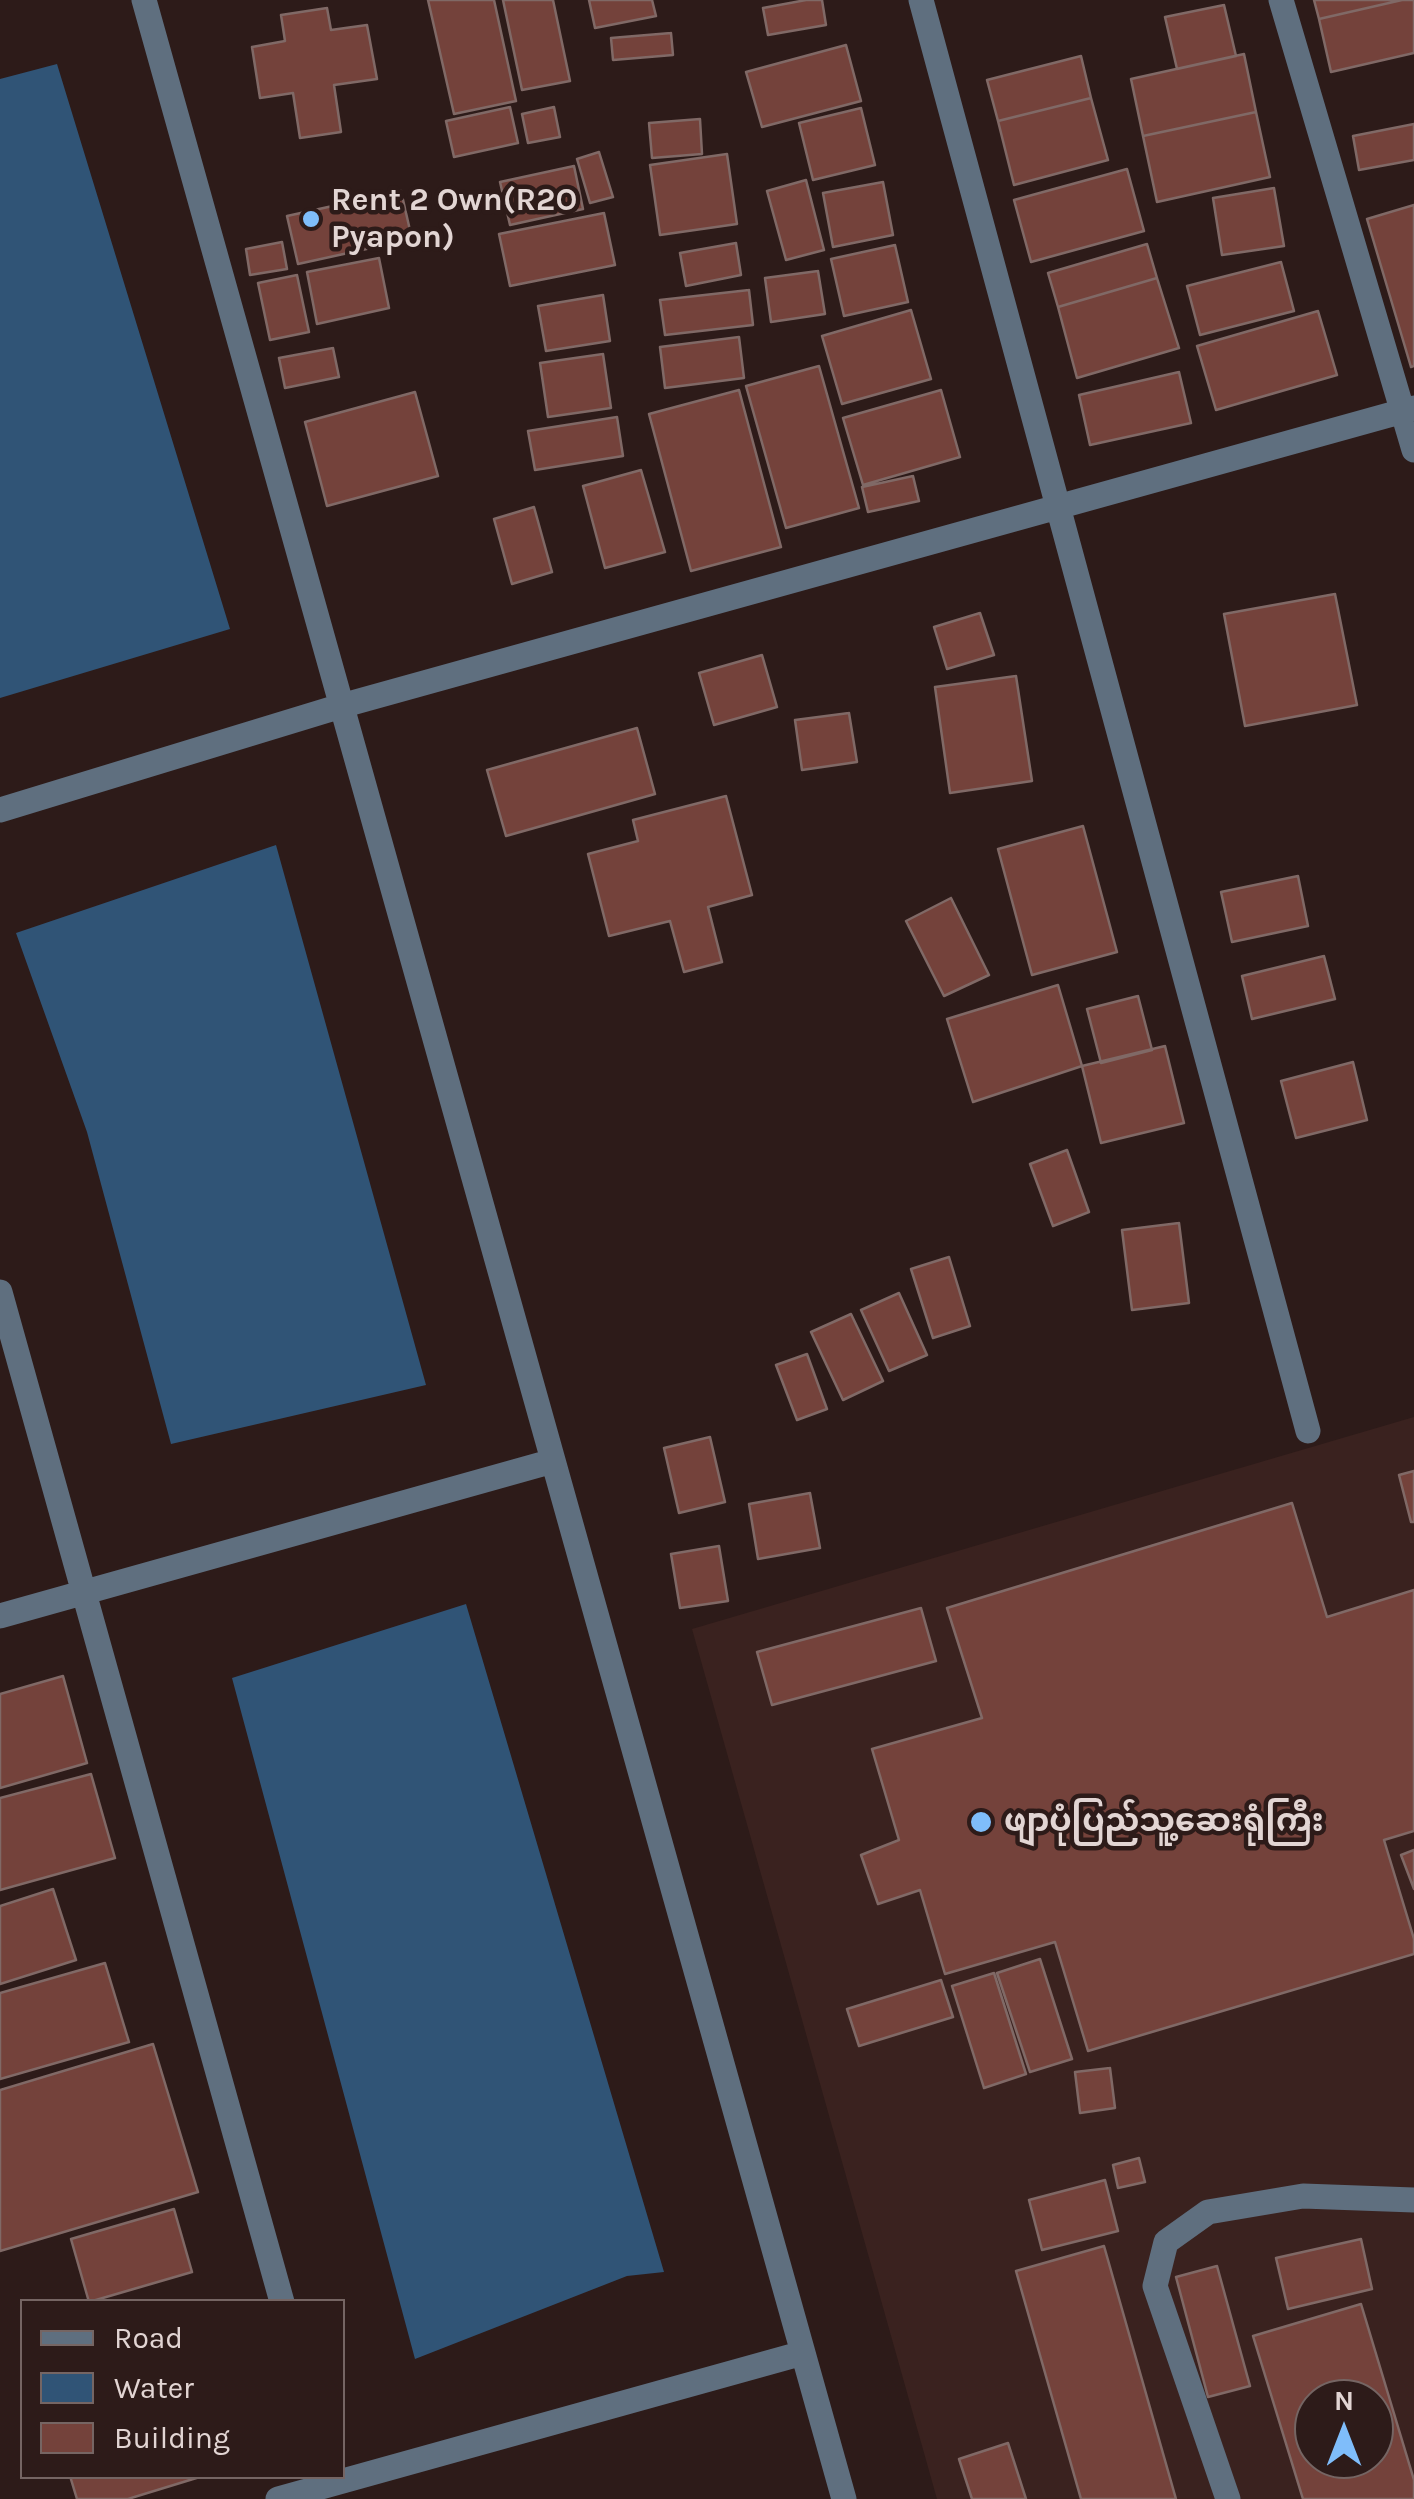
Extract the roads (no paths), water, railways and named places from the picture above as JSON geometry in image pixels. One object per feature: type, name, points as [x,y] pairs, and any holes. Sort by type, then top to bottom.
[{"type":"street","points":[[144,0],[844,2499]]},
{"type":"street","points":[[921,0],[1308,1432]]},
{"type":"street","points":[[1282,0],[1408,409],[1414,450]]},
{"type":"street","points":[[0,810],[341,706],[1408,409]]},
{"type":"street","points":[[0,1292],[281,2299]]},
{"type":"street","points":[[0,1616],[553,1461]]},
{"type":"street","points":[[1228,2499],[1154,2286],[1166,2242],[1208,2212],[1303,2196],[1414,2200]]},
{"type":"street","points":[[278,2499],[803,2352]]},
{"type":"water","points":[[57,64],[230,629],[0,698],[0,79]]},
{"type":"water","points":[[276,845],[426,1385],[171,1444],[87,1132],[16,933]]},
{"type":"water","points":[[466,1604],[664,2272],[627,2276],[415,2359],[232,1678]]},
{"type":"place","name":"Rent 2 Own(R2O Pyapon)","points":[[311,219]]},
{"type":"place","name":"ဖျာပုံပြည်သူ့ဆေးရုံကြီး","points":[[981,1822]]}]
